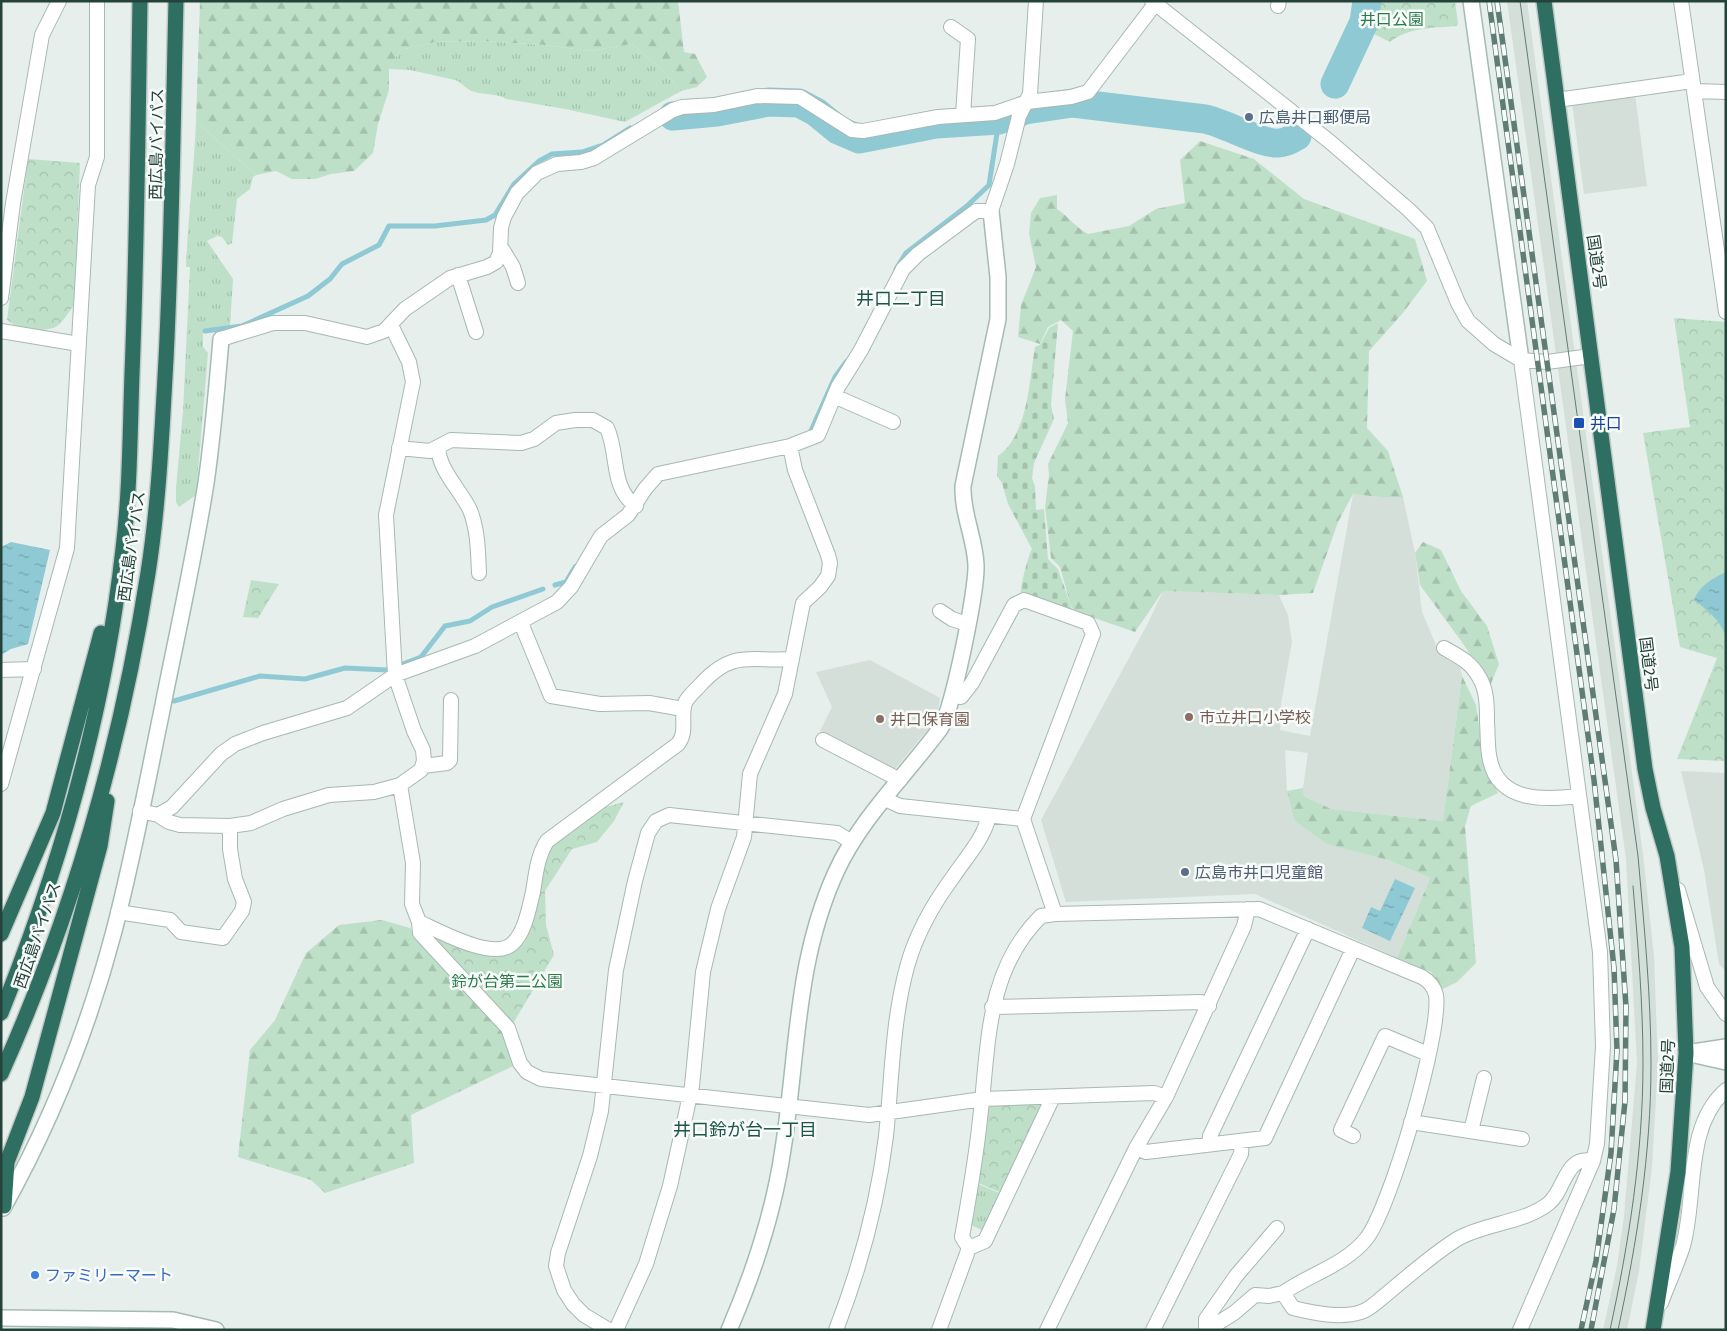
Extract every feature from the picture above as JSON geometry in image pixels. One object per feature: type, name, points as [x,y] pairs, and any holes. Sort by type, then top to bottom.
[{"type":"highway","points":[[135,1],[139,44]]},
{"type":"highway","name":"西広島バイパス","points":[[1,1013],[31,939],[76,793],[100,690],[123,549],[130,446],[136,262],[140,1]]},
{"type":"highway","name":"西広島バイパス","points":[[1,1074],[18,1036],[61,924],[93,820],[119,718],[148,573],[162,444],[171,256],[176,1]]},
{"type":"highway","name":"国道2号","points":[[1544,1],[1645,769],[1653,808],[1663,841],[1682,947],[1686,1053],[1678,1172],[1654,1323]]},
{"type":"highway","points":[[1,934],[53,813],[123,549]]},
{"type":"highway","points":[[3,1208],[8,1162],[32,1097],[100,846],[119,718]]},
{"type":"street","points":[[1,298],[7,202],[42,35],[59,1]]},
{"type":"street","points":[[1,784],[68,548],[88,185],[98,157],[97,1]]},
{"type":"street","points":[[729,1330],[754,1265],[770,1210],[782,1157],[799,1005],[806,962],[828,892],[852,842],[944,724],[952,696],[976,566],[975,554],[964,514],[963,486],[998,319],[998,277],[991,211],[1030,94],[1036,1]]},
{"type":"street","points":[[1471,1],[1521,360],[1602,976],[1603,1046],[1597,1144],[1593,1161],[1520,1330]]},
{"type":"street","points":[[1681,1],[1726,312]]},
{"type":"street","points":[[3,1208],[28,1164],[61,1084],[98,983],[118,912],[199,521],[211,442],[221,339],[272,323],[305,323],[367,336],[384,331],[414,302],[458,275],[492,265],[498,258],[501,248],[501,228],[509,206],[527,182],[537,173],[558,164],[580,162],[594,158],[682,107],[714,105],[757,96],[795,97],[812,104],[852,130],[863,131],[938,117],[995,113],[1024,108],[1088,92],[1153,2],[1329,141],[1409,210],[1427,228],[1458,303],[1468,321],[1494,344],[1521,360],[1547,362],[1592,356]]},
{"type":"street","points":[[951,27],[968,39],[964,115]]},
{"type":"street","points":[[1557,100],[1693,86],[1726,92]]},
{"type":"street","points":[[158,815],[172,807],[222,754],[234,744],[263,733],[347,708],[395,670],[475,646],[557,602],[578,577],[601,536],[628,516],[653,478],[664,472],[706,466],[790,446],[818,435],[834,396],[900,275],[910,261],[976,211],[991,211]]},
{"type":"street","points":[[501,248],[513,267],[518,283]]},
{"type":"street","points":[[458,275],[476,332]]},
{"type":"street","points":[[140,811],[158,815],[169,822],[180,825],[230,826],[251,823],[283,809],[329,795],[374,792],[400,786],[417,775],[423,766],[423,750],[414,731],[395,670],[386,515],[412,389],[412,375],[407,356],[392,325]]},
{"type":"street","points":[[1,331],[79,344]]},
{"type":"street","points":[[834,396],[893,422]]},
{"type":"street","points":[[399,448],[430,451],[451,440],[529,441],[556,423],[593,420],[607,428],[613,446],[621,490],[627,500],[636,506]]},
{"type":"street","points":[[616,1330],[634,1291],[659,1226],[670,1186],[690,1095],[697,1018],[707,951],[718,909],[744,837],[750,774],[785,694],[803,603],[824,582],[830,563],[795,470],[790,446]]},
{"type":"street","points":[[438,448],[438,459],[470,510],[477,537],[479,572]]},
{"type":"street","points":[[952,696],[961,697],[972,683],[1014,605],[1024,600],[1088,623],[1093,634],[1023,819],[1055,914]]},
{"type":"street","points":[[940,611],[952,619],[966,624]]},
{"type":"street","points":[[521,623],[551,696],[600,704],[649,703],[683,709]]},
{"type":"street","points":[[1444,648],[1466,660],[1483,684],[1490,761],[1503,784],[1516,793],[1529,797],[1579,796]]},
{"type":"street","points":[[419,922],[485,948],[499,950],[511,945],[523,927],[539,857],[548,841],[678,744],[684,730],[683,709],[686,700],[724,664],[750,657],[765,661],[791,660]]},
{"type":"street","points":[[1,670],[34,669]]},
{"type":"street","points":[[423,766],[448,763],[450,760],[451,700]]},
{"type":"street","points":[[823,740],[900,780]]},
{"type":"street","points":[[400,786],[414,864],[412,904],[419,922],[420,933],[508,1028],[520,1063],[527,1072],[541,1078],[862,1114],[888,1113],[983,1100],[1154,1092],[1166,1097]]},
{"type":"street","points":[[885,799],[900,806],[1023,819]]},
{"type":"street","points":[[609,1330],[584,1315],[573,1304],[564,1290],[556,1266],[558,1252],[590,1156],[606,1084],[616,970],[635,880],[652,824],[659,818],[669,815],[838,833],[852,842]]},
{"type":"street","points":[[836,1330],[853,1285],[868,1229],[881,1167],[897,1021],[907,966],[918,936],[933,906],[985,832],[989,816]]},
{"type":"street","points":[[118,912],[170,920],[181,932],[223,938],[242,911],[244,902],[231,856],[230,826]]},
{"type":"street","points":[[1663,841],[1705,980],[1711,994],[1726,1014]]},
{"type":"street","points":[[1047,1330],[1136,1148],[1166,1097],[1244,926],[1248,909]]},
{"type":"street","points":[[969,1248],[962,1237],[983,1100],[992,1007],[1002,975],[1020,940],[1041,916],[1055,914],[1259,909],[1422,977],[1431,985],[1436,996],[1436,1003],[1428,1054],[1411,1122],[1388,1197],[1368,1238],[1348,1256],[1283,1292],[1269,1296],[1260,1294],[1252,1296],[1234,1313],[1206,1330]]},
{"type":"street","points":[[1209,1144],[1210,1136],[1308,929]]},
{"type":"street","points":[[1136,1148],[1146,1152],[1265,1138],[1353,949]]},
{"type":"street","points":[[992,1007],[1201,1002],[1209,1006]]},
{"type":"street","points":[[1353,1136],[1341,1130],[1385,1036],[1428,1054]]},
{"type":"street","points":[[1686,1053],[1726,1047]]},
{"type":"street","points":[[1686,1053],[1726,1062]]},
{"type":"street","points":[[1471,1130],[1484,1078]]},
{"type":"street","points":[[1654,1323],[1683,1245],[1700,1130],[1713,1103],[1726,1090]]},
{"type":"street","points":[[969,1248],[985,1241],[1053,1097]]},
{"type":"street","points":[[1411,1122],[1522,1139]]},
{"type":"street","points":[[1153,1330],[1241,1154],[1242,1142]]},
{"type":"street","points":[[1283,1292],[1293,1308],[1314,1313],[1364,1311],[1459,1239],[1534,1212],[1548,1204],[1558,1192],[1568,1171],[1574,1164],[1585,1159],[1593,1161]]},
{"type":"street","points":[[1206,1330],[1206,1319],[1236,1276],[1276,1228]]},
{"type":"street","points":[[939,1330],[969,1248]]},
{"type":"street","points":[[1,1318],[183,1325],[216,1330]]},
{"type":"shaded area","points":[[1507,1],[1527,1],[1643,854],[1654,956],[1658,1064],[1652,1167],[1639,1271],[1627,1330],[1603,1330],[1617,1266],[1624,1216],[1637,1063],[1626,859]]},
{"type":"shaded area","points":[[1635,94],[1647,186],[1584,194],[1572,103]]},
{"type":"shaded area","name":"市立井口小学校","points":[[1353,494],[1403,497],[1415,553],[1422,612],[1436,645],[1460,667],[1462,676],[1443,821],[1331,809],[1304,796],[1303,788],[1308,753],[1285,750],[1287,791],[1294,820],[1430,878],[1397,958],[1255,894],[1066,902],[1041,820],[1148,623],[1163,591],[1279,595],[1288,615],[1292,642],[1281,704],[1280,730],[1310,736]]},
{"type":"shaded area","name":"井口保育園","points":[[870,660],[940,698],[938,711],[930,727],[895,769],[820,731],[832,707],[816,672]]},
{"type":"shaded area","points":[[1681,771],[1726,773],[1726,971],[1719,964],[1704,870]]},
{"type":"green space","points":[[200,1],[678,1],[684,52],[695,54],[707,77],[697,87],[681,91],[659,67],[632,44],[589,51],[546,45],[480,41],[435,42],[400,50],[389,69],[389,90],[378,124],[373,153],[354,171],[331,174],[315,179],[292,179],[276,171],[256,175],[196,121]]},
{"type":"green space","name":"井口公園","points":[[1380,1],[1455,1],[1458,23],[1457,26],[1430,28],[1405,33],[1390,42],[1366,30]]},
{"type":"green space","points":[[480,41],[546,45],[589,51],[632,44],[659,67],[681,91],[625,122],[475,92],[455,80],[410,70],[389,69],[400,50],[435,42]]},
{"type":"green space","points":[[196,121],[256,175],[253,177],[250,189],[237,199],[232,243],[228,245],[222,237],[217,236],[207,241],[233,279],[230,326],[203,330],[203,347],[208,353],[196,495],[179,507],[176,502],[176,488],[183,411],[190,267],[186,267]]},
{"type":"green space","points":[[1200,141],[1254,159],[1304,199],[1415,239],[1427,281],[1402,314],[1369,351],[1367,428],[1388,451],[1403,497],[1353,494],[1338,522],[1313,593],[1279,595],[1163,591],[1135,632],[1074,611],[1060,567],[1051,558],[1045,507],[1049,475],[1048,464],[1068,423],[1065,399],[1073,331],[1061,320],[1048,327],[1040,344],[1018,337],[1021,305],[1036,267],[1029,234],[1031,213],[1040,198],[1057,195],[1057,209],[1088,234],[1129,226],[1156,209],[1185,203],[1180,160]]},
{"type":"green space","points":[[28,159],[80,163],[74,305],[58,326],[41,330],[22,328],[7,320]]},
{"type":"green space","points":[[1674,318],[1726,322],[1726,761],[1677,759],[1717,658],[1680,647],[1643,433],[1690,427]]},
{"type":"green space","points":[[1058,323],[1051,405],[1054,419],[1034,463],[1032,478],[1035,486],[1036,510],[1044,509],[1048,559],[1058,569],[1073,612],[1021,592],[1025,570],[1032,549],[1008,504],[1002,483],[997,476],[998,456],[1016,434],[1022,420],[1029,390],[1035,347],[1040,345],[1049,328]]},
{"type":"green space","points":[[1423,542],[1441,550],[1461,591],[1487,626],[1499,664],[1490,686],[1464,645],[1420,585],[1415,553]]},
{"type":"green space","points":[[251,580],[279,584],[258,618],[243,617]]},
{"type":"green space","points":[[1462,676],[1476,705],[1484,763],[1498,793],[1471,806],[1465,826],[1476,963],[1457,982],[1441,990],[1431,972],[1397,958],[1430,878],[1388,860],[1327,844],[1294,820],[1287,791],[1303,788],[1304,796],[1331,809],[1443,821]]},
{"type":"green space","name":"鈴が台第二公園","points":[[624,802],[614,821],[597,842],[572,849],[545,891],[546,925],[554,955],[512,1025],[422,929],[507,952],[542,858],[557,838],[602,808]]},
{"type":"green space","points":[[382,920],[410,928],[501,1029],[513,1066],[411,1115],[414,1163],[325,1193],[311,1180],[238,1157],[250,1050],[275,1020],[306,953],[339,925]]},
{"type":"green space","points":[[993,1103],[1040,1103],[1043,1110],[1002,1193],[978,1183],[989,1107]]},
{"type":"green space","points":[[978,1184],[1002,1194],[984,1231],[971,1225]]},
{"type":"water","points":[[1357,1],[1380,1],[1358,47],[1348,43],[1357,17]]},
{"type":"water","points":[[11,542],[50,550],[28,644],[11,649],[1,655],[1,547]]},
{"type":"water","points":[[1726,572],[1726,639],[1718,622],[1694,600],[1699,591],[1711,580]]},
{"type":"water","points":[[1395,879],[1415,888],[1390,941],[1362,928],[1371,907],[1380,911]]},
{"type":"waterway","points":[[1335,84],[1364,22],[1367,1]]},
{"type":"waterway","points":[[673,116],[717,112],[769,102],[799,103],[816,112],[838,130],[859,139],[936,124],[999,120],[1025,110],[1073,103],[1205,119],[1272,143],[1289,141],[1297,136]]},
{"type":"waterway","points":[[896,269],[906,253],[967,206],[989,185],[999,120]]},
{"type":"waterway","points":[[205,331],[242,326],[308,296],[330,279],[342,264],[379,245],[389,226],[435,226],[486,220],[495,215],[514,184],[539,161],[552,154],[582,152],[603,145],[630,128]]},
{"type":"waterway","points":[[810,433],[835,377],[846,362]]},
{"type":"waterway","points":[[555,585],[566,582],[575,567]]},
{"type":"waterway","points":[[174,701],[260,676],[305,679],[345,668],[387,670],[421,657],[445,626],[470,621],[492,607],[543,589]]},
{"type":"tram line","points":[[1520,1],[1638,856],[1647,960],[1651,1064],[1649,1131],[1637,1231],[1618,1330]]},
{"type":"tram line","points":[[1610,1330],[1629,1231],[1641,1130],[1642,1019],[1633,886]]},
{"type":"railway","points":[[1489,1],[1594,780],[1614,968],[1617,1050],[1611,1153],[1596,1261],[1581,1330]]},
{"type":"railway","points":[[1497,1],[1616,860],[1626,1007],[1625,1101],[1614,1209],[1591,1330]]},
{"type":"place","name":"広島井口郵便局","points":[[1249,117]]},
{"type":"place","name":"井口","points":[[1579,423]]},
{"type":"place","name":"市立井口小学校","points":[[1189,717]]},
{"type":"place","name":"井口保育園","points":[[880,719]]},
{"type":"place","name":"広島市井口児童館","points":[[1185,872]]},
{"type":"place","name":"ファミリーマート","points":[[35,1275]]},
{"type":"district","name":"井口二丁目","points":[[901,299]]},
{"type":"district","name":"井口鈴が台一丁目","points":[[745,1130]]}]
